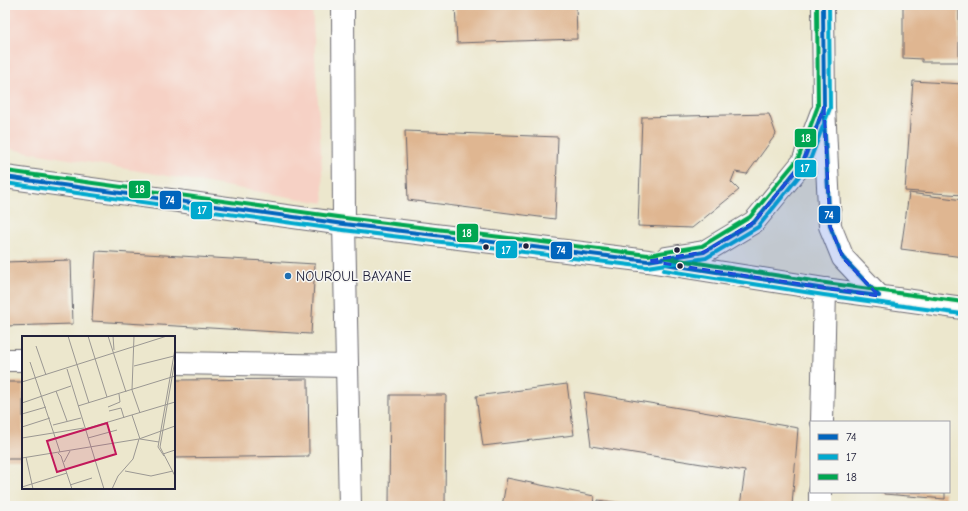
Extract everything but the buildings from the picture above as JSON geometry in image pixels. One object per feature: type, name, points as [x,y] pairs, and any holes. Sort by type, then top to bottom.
[{"type":"street","points":[[343,5],[344,224],[350,506]]},
{"type":"street","points":[[823,5],[824,107],[830,226],[843,258],[879,296]]},
{"type":"street","points":[[648,261],[704,252],[754,222],[803,162],[824,107]]},
{"type":"street","points":[[5,177],[344,224],[648,261],[825,289],[963,308]]},
{"type":"street","points":[[822,421],[825,289]]},
{"type":"street","points":[[5,360],[22,360]]},
{"type":"street","points":[[175,363],[347,366]]},
{"type":"street","points":[[820,493],[820,506]]},
{"type":"highlighted area","points":[[824,107],[830,226],[843,258],[879,296],[648,261],[704,252],[754,222],[803,162]]},
{"type":"shaded area","points":[[5,5],[312,5],[324,203],[5,148]]},
{"type":"transit line","name":"18","points":[[6,171],[345,218],[648,255],[702,246],[750,217],[798,159],[818,106],[817,5]]},
{"type":"transit line","name":"74","points":[[5,177],[344,224],[648,261],[704,252],[754,222],[803,162],[824,107],[823,5]]},
{"type":"transit line","name":"17","points":[[5,183],[343,230],[647,267],[706,258],[758,227],[808,165],[830,108],[829,5]]},
{"type":"transit line","name":"74","points":[[824,117],[830,226],[843,258],[879,296]]},
{"type":"transit line","name":"18","points":[[666,258],[826,283],[963,302]]},
{"type":"transit line","name":"74","points":[[665,264],[879,296]]},
{"type":"transit line","name":"17","points":[[664,270],[824,295],[962,314]]},
{"type":"place","name":"NOUROUL BAYANE","points":[[288,276]]}]
